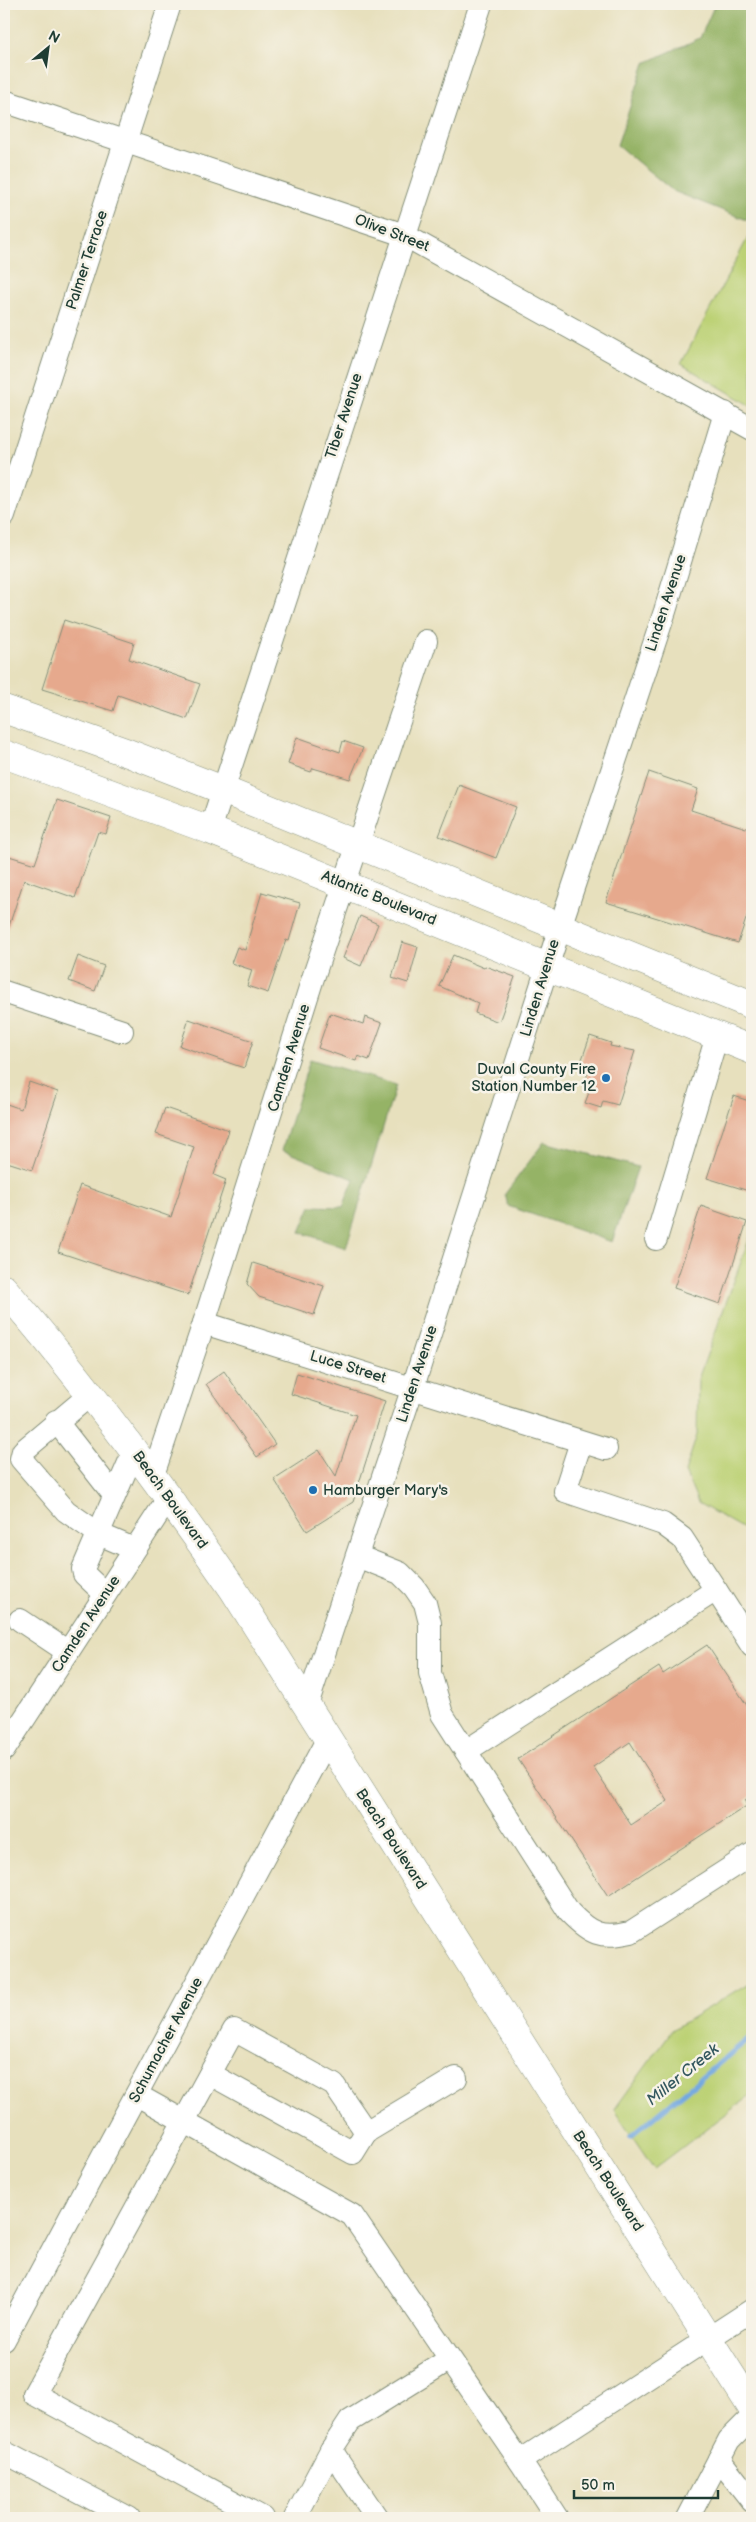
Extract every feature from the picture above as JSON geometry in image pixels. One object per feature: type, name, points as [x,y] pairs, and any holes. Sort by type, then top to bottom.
[{"type":"main road","points":[[4,709],[128,753],[223,790],[752,1005]]},
{"type":"main road","name":"Atlantic Boulevard","points":[[4,754],[210,830],[717,1036],[751,1047]]},
{"type":"main road","name":"Beach Boulevard","points":[[4,1289],[91,1394],[153,1475],[233,1589],[752,2408]]},
{"type":"street","name":"Palmer Terrace","points":[[4,516],[170,4]]},
{"type":"street","name":"Tiber Avenue","points":[[210,830],[481,4]]},
{"type":"street","name":"Olive Street","points":[[4,101],[404,235],[752,429]]},
{"type":"street","name":"Linden Avenue","points":[[307,1705],[413,1388],[560,927],[664,611],[725,413]]},
{"type":"street","name":"Camden Avenue","points":[[153,1475],[426,641]]},
{"type":"street","points":[[4,992],[122,1031]]},
{"type":"street","points":[[656,1238],[717,1036]]},
{"type":"street","name":"Luce Street","points":[[204,1323],[606,1449]]},
{"type":"street","points":[[91,1394],[56,1421],[23,1451],[21,1459],[66,1511],[99,1534],[134,1549]]},
{"type":"street","points":[[56,1421],[114,1496]]},
{"type":"street","points":[[581,1442],[565,1491],[663,1524],[682,1538],[752,1646]]},
{"type":"street","points":[[105,1594],[84,1574],[83,1569],[134,1451]]},
{"type":"street","name":"Camden Avenue","points":[[4,1750],[169,1497]]},
{"type":"street","points":[[357,1556],[400,1573],[414,1587],[425,1603],[430,1623],[430,1673],[442,1714],[569,1912],[581,1924],[597,1934],[615,1936],[632,1932],[752,1854]]},
{"type":"street","points":[[466,1751],[716,1590]]},
{"type":"street","points":[[20,1620],[68,1652]]},
{"type":"street","name":"Schumacher Avenue","points":[[4,2340],[327,1740]]},
{"type":"street","points":[[264,2518],[34,2394],[234,2030],[334,2085],[366,2132]]},
{"type":"street","points":[[210,2074],[353,2153],[366,2132],[456,2078]]},
{"type":"street","points":[[137,2095],[352,2215],[557,2518]]},
{"type":"street","points":[[520,2461],[752,2310]]},
{"type":"street","points":[[294,2518],[331,2450],[350,2421],[450,2359]]},
{"type":"street","points":[[688,2518],[729,2440],[752,2417]]},
{"type":"street","points":[[331,2450],[377,2518]]},
{"type":"street","points":[[4,2452],[129,2518]]},
{"type":"street","points":[[719,2459],[752,2501]]},
{"type":"green space","points":[[715,4],[752,4],[752,222],[673,191],[617,145],[645,63],[700,38]]},
{"type":"green space","points":[[752,230],[752,406],[681,364]]},
{"type":"green space","points":[[310,1059],[396,1085],[346,1248],[300,1232],[311,1206],[343,1207],[354,1179],[282,1150]]},
{"type":"green space","points":[[544,1142],[638,1167],[612,1242],[508,1206],[505,1194]]},
{"type":"green space","points":[[752,1232],[752,1534],[698,1503],[685,1472],[697,1435],[698,1379]]},
{"type":"green space","points":[[752,1981],[752,2094],[654,2169],[614,2110],[673,2029]]},
{"type":"building","points":[[64,620],[134,643],[129,659],[200,684],[187,719],[118,695],[113,711],[42,689]]},
{"type":"building","points":[[297,737],[340,752],[343,741],[363,748],[350,779],[313,768],[311,772],[288,764]]},
{"type":"building","points":[[649,772],[698,789],[691,810],[752,830],[752,901],[738,943],[606,902]]},
{"type":"building","points":[[459,785],[516,807],[496,858],[439,836]]},
{"type":"building","points":[[57,800],[111,818],[106,834],[98,832],[75,898],[24,880],[7,932],[4,932],[4,872],[9,856],[35,864]]},
{"type":"building","points":[[262,892],[300,903],[289,941],[286,940],[268,993],[247,986],[252,970],[231,963],[237,947],[245,950]]},
{"type":"building","points":[[360,916],[378,924],[361,966],[343,958]]},
{"type":"building","points":[[402,942],[418,947],[408,983],[392,978]]},
{"type":"building","points":[[453,955],[484,968],[485,966],[515,977],[499,1022],[475,1013],[478,1003],[439,986]]},
{"type":"building","points":[[78,956],[104,966],[95,991],[69,981]]},
{"type":"building","points":[[330,1013],[363,1024],[365,1017],[382,1023],[369,1060],[358,1056],[356,1061],[318,1048]]},
{"type":"building","points":[[189,1019],[253,1041],[244,1068],[180,1046]]},
{"type":"building","name":"Duval County Fire Station Number 12","points":[[590,1036],[611,1043],[610,1046],[635,1051],[618,1105],[603,1101],[601,1108],[585,1103],[591,1087],[584,1085],[588,1072],[579,1068]]},
{"type":"building","points":[[29,1082],[58,1092],[32,1170],[4,1161],[4,1103],[21,1109]]},
{"type":"building","points":[[734,1096],[752,1102],[752,1192],[707,1178]]},
{"type":"building","points":[[165,1108],[229,1130],[214,1175],[226,1180],[188,1295],[58,1252],[80,1185],[171,1217],[194,1147],[156,1134]]},
{"type":"building","points":[[701,1206],[747,1222],[720,1304],[674,1288]]},
{"type":"building","points":[[253,1263],[324,1286],[314,1315],[259,1297],[247,1284]]},
{"type":"building","points":[[224,1371],[275,1444],[257,1457],[206,1384]]},
{"type":"building","points":[[297,1373],[385,1401],[353,1502],[307,1531],[274,1479],[319,1450],[336,1476],[356,1415],[291,1394]]},
{"type":"building","points":[[707,1645],[752,1713],[752,1795],[745,1800],[748,1805],[608,1896],[518,1759],[659,1667],[663,1674]],"holes":[[[630,1742],[668,1801],[631,1825],[593,1767]]]},
{"type":"waterway","name":"Miller Creek","points":[[631,2136],[752,2036]]},
{"type":"place","name":"Duval County Fire Station Number 12","points":[[606,1078]]},
{"type":"place","name":"Hamburger Mary's","points":[[313,1490]]}]
